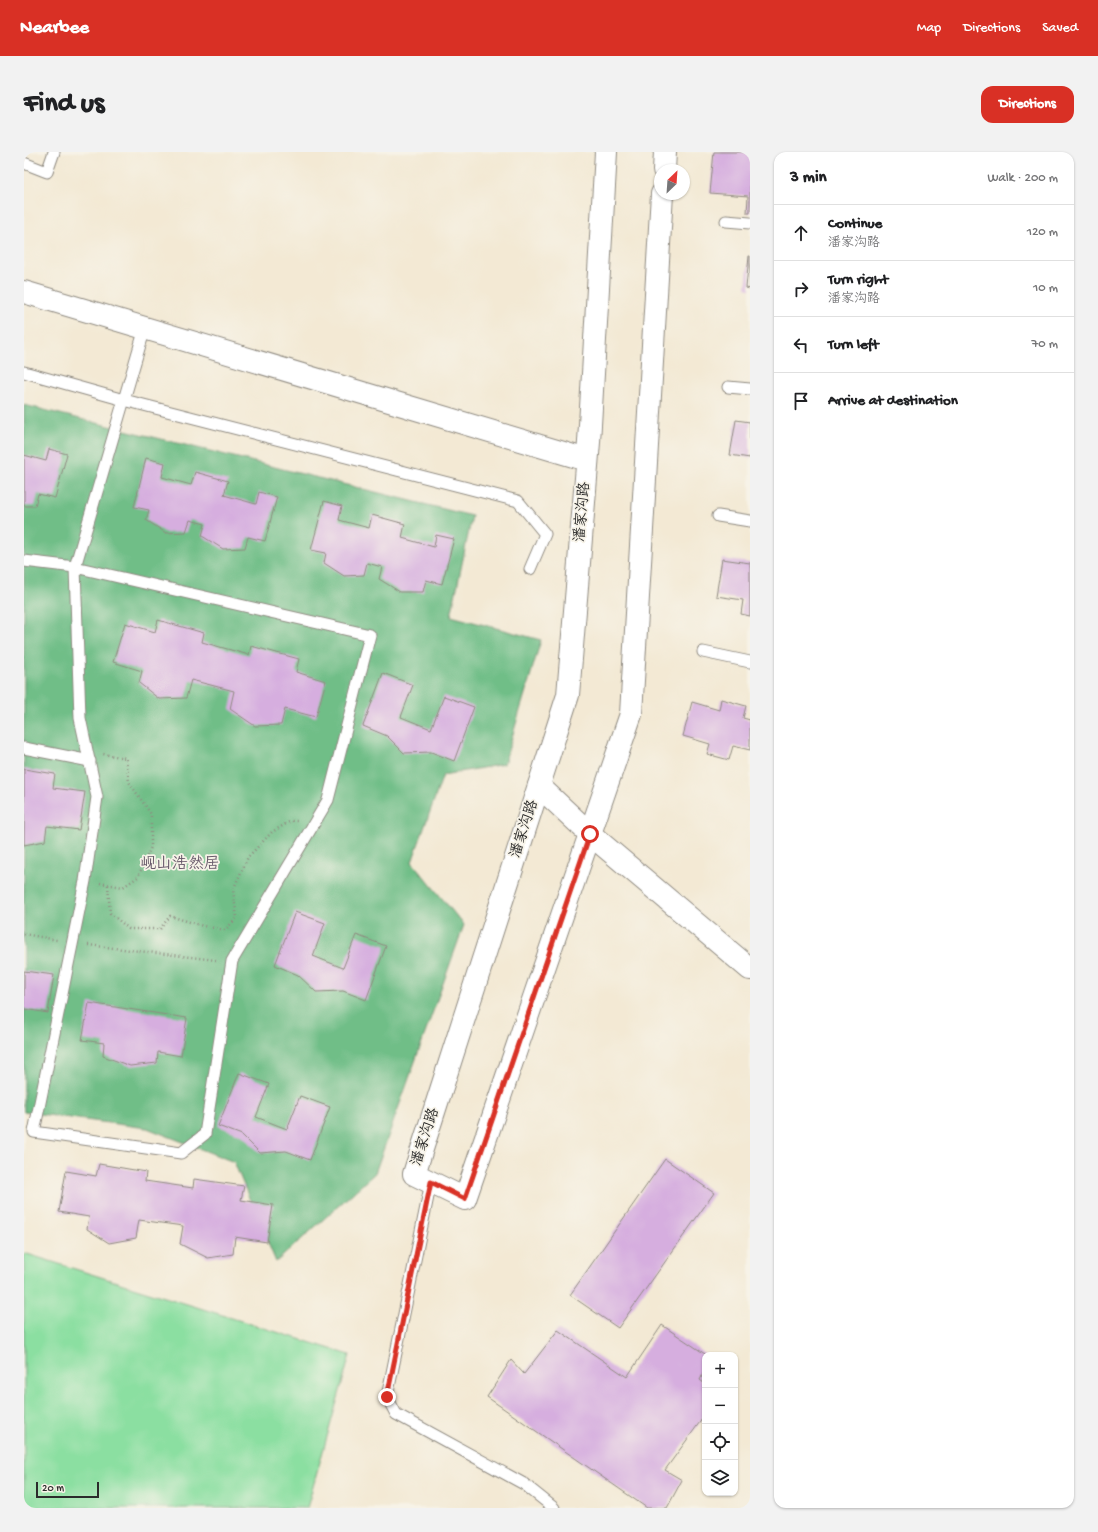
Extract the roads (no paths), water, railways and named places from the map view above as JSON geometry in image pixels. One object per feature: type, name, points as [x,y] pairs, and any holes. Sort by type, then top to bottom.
[{"type":"street","name":"潘家沟路","points":[[606,152],[587,460],[568,695],[414,1174],[465,1199],[631,714],[662,200]]},
{"type":"street","points":[[664,164],[665,152]]},
{"type":"street","points":[[24,292],[587,460]]},
{"type":"street","points":[[539,786],[590,834],[750,969]]},
{"type":"lane","points":[[24,163],[47,172],[54,152]]},
{"type":"lane","points":[[726,221],[750,223]]},
{"type":"lane","points":[[24,561],[75,567],[370,635],[328,800],[232,961],[205,1134],[181,1153],[29,1131],[85,881],[97,797],[80,718],[75,567],[145,328]]},
{"type":"lane","points":[[24,372],[124,400],[518,501],[545,534],[530,569]]},
{"type":"lane","points":[[728,387],[750,389]]},
{"type":"lane","points":[[718,516],[750,521]]},
{"type":"lane","points":[[703,652],[750,662]]},
{"type":"lane","points":[[24,748],[88,756]]},
{"type":"lane","points":[[431,1182],[387,1397],[396,1414],[524,1484],[554,1508]]},
{"type":"district","name":"岘山浩然居","points":[[180,865]]}]
